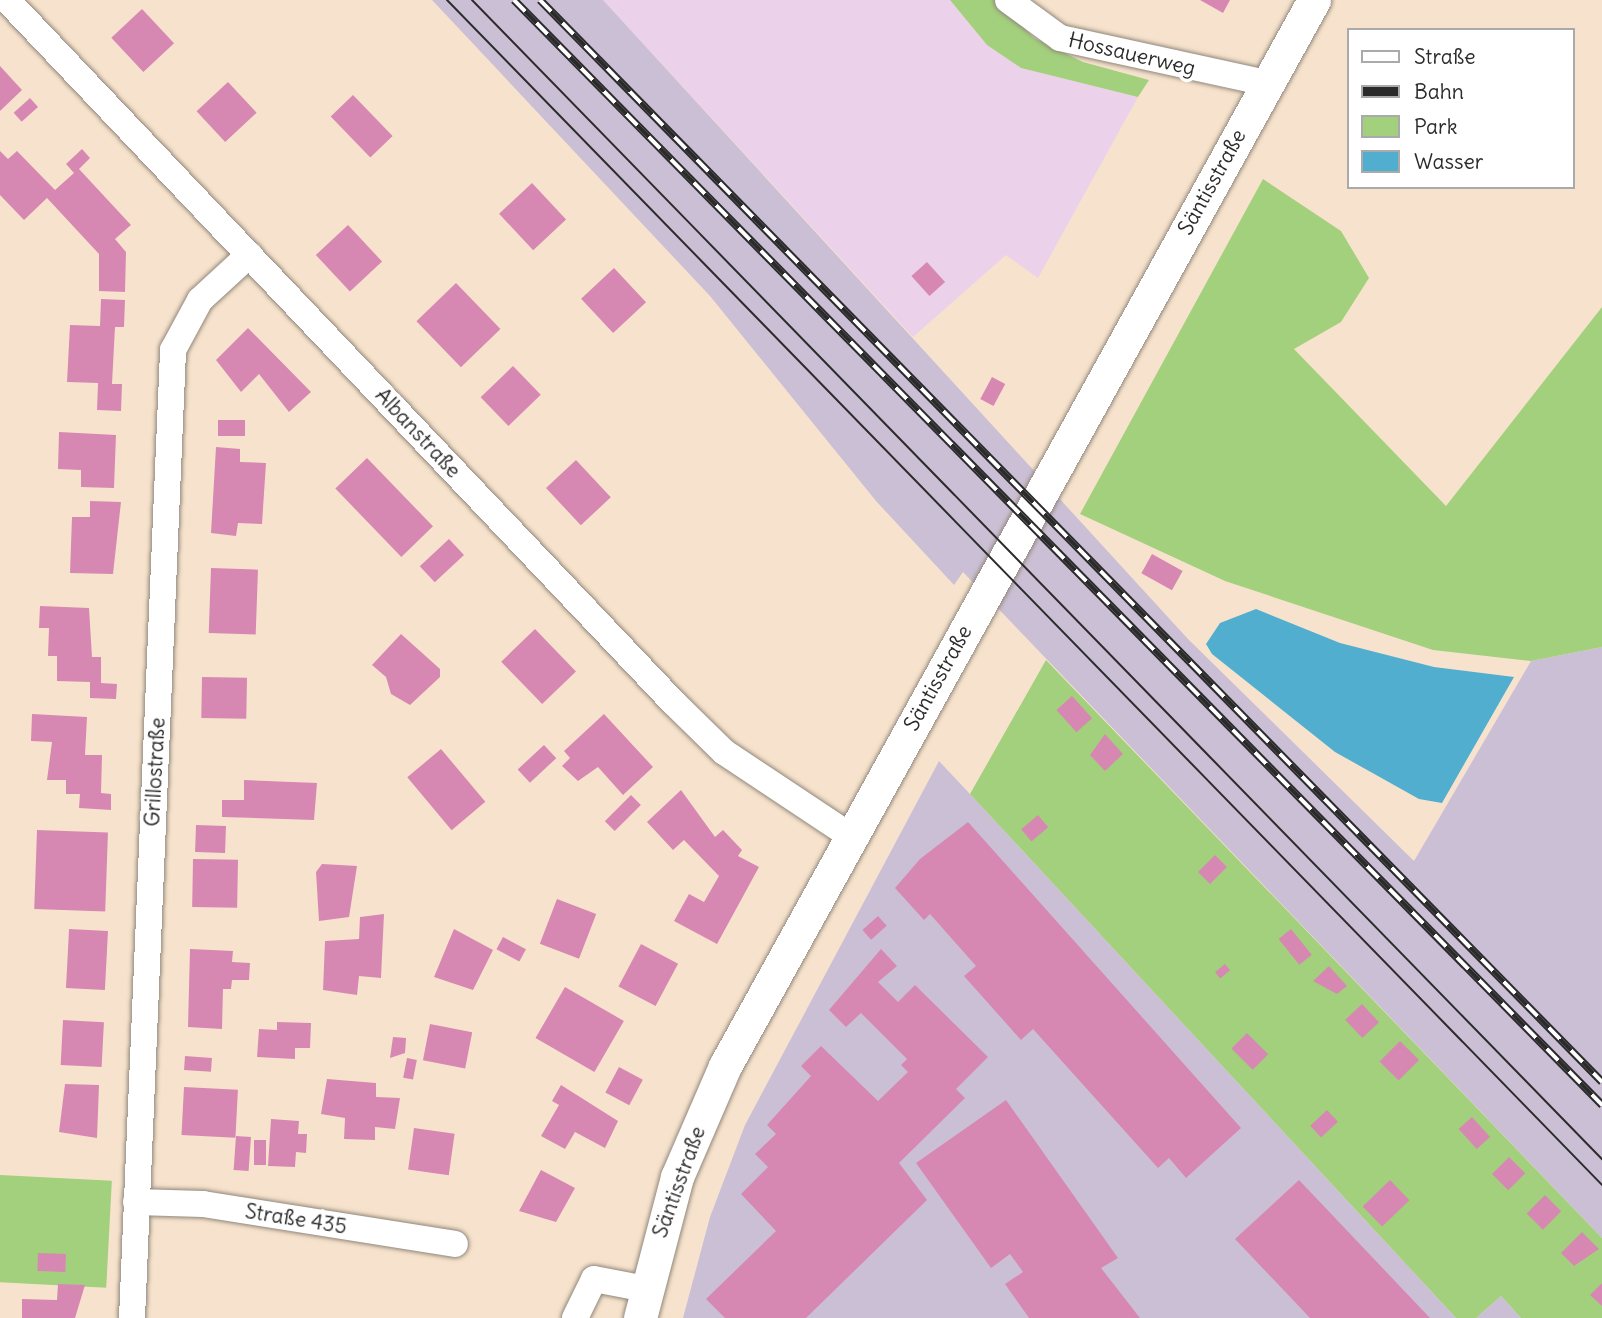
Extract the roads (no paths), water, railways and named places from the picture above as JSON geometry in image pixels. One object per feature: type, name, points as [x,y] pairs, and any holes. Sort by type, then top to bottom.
[{"type":"street","name":"Albanstraße","points":[[7,0],[724,752],[852,837]]},
{"type":"street","name":"Hossauerweg","points":[[1008,0],[1060,38],[1267,83]]},
{"type":"street","name":"Säntisstraße","points":[[575,1318],[594,1279],[643,1303],[677,1177],[711,1095],[1314,0]]},
{"type":"street","name":"Grillostraße","points":[[132,1318],[173,350],[200,300],[249,255]]},
{"type":"street","name":"Straße 435","points":[[136,1202],[203,1204],[455,1244]]},
{"type":"water","points":[[1256,609],[1340,643],[1434,667],[1514,677],[1442,803],[1419,799],[1335,752],[1212,654],[1206,644],[1220,623]]},
{"type":"tram line","points":[[447,0],[1602,1185]]},
{"type":"tram line","points":[[472,0],[1602,1159]]},
{"type":"railway","points":[[514,0],[1602,1105]]},
{"type":"railway","points":[[540,0],[1602,1082]]}]
